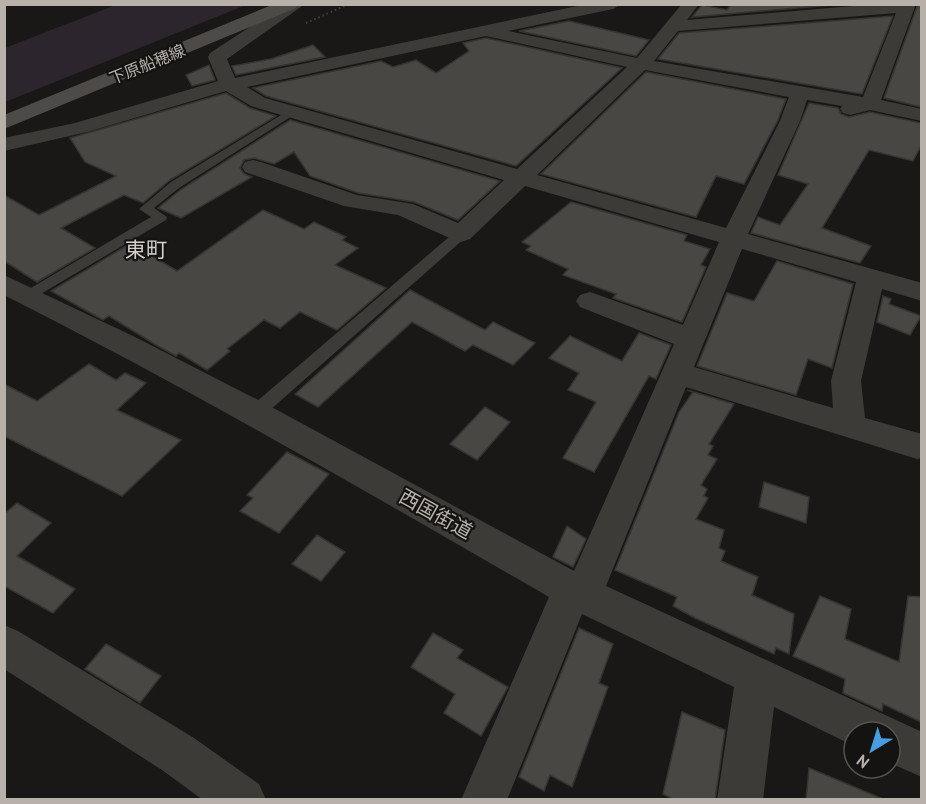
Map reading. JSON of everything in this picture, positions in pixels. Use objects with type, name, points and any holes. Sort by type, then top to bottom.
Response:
[{"type":"main road","name":"下原船穂線","points":[[4,123],[290,4]]},
{"type":"street","points":[[297,4],[217,57],[229,86],[258,102],[291,112],[921,292]]},
{"type":"street","points":[[4,145],[80,128],[200,91],[614,4]]},
{"type":"street","points":[[253,167],[352,201],[405,209],[460,234],[642,63],[691,4]]},
{"type":"street","points":[[674,26],[908,6],[870,104]]},
{"type":"street","points":[[487,30],[545,45],[921,115]]},
{"type":"street","points":[[484,800],[677,373],[734,237],[790,121],[800,93]]},
{"type":"street","points":[[790,121],[870,104]]},
{"type":"street","points":[[850,425],[846,381],[871,277]]},
{"type":"street","name":"西国街道","points":[[16,289],[255,413],[578,592],[848,720]]},
{"type":"street","points":[[590,301],[691,339]]},
{"type":"street","points":[[677,373],[917,446]]},
{"type":"street","points":[[4,645],[178,754],[243,800]]},
{"type":"street","points":[[740,800],[756,676]]},
{"type":"street","points":[[902,746],[921,755]]},
{"type":"lane","points":[[16,289],[161,217],[145,209],[175,185],[291,112]]},
{"type":"lane","points":[[255,413],[460,234]]},
{"type":"shaded area","points":[[118,4],[246,5],[5,102],[5,48]]},
{"type":"building","points":[[731,4],[844,4],[692,17],[702,5],[727,10]]},
{"type":"building","points":[[918,4],[921,4],[921,107],[884,98]]},
{"type":"building","points":[[893,16],[862,94],[658,59],[679,33]]},
{"type":"building","points":[[569,21],[649,40],[636,56],[519,31]]},
{"type":"building","points":[[486,38],[622,68],[516,166],[266,96],[253,88],[381,61],[393,67],[416,60],[436,73],[469,51],[463,43]]},
{"type":"building","points":[[313,45],[325,57],[236,75],[232,66],[271,59]]},
{"type":"building","points":[[209,65],[215,80],[192,86],[186,75]]},
{"type":"building","points":[[646,72],[786,99],[778,120],[744,184],[716,176],[696,217],[541,174]]},
{"type":"building","points":[[226,93],[250,108],[276,116],[170,180],[143,203],[124,195],[61,228],[95,248],[37,282],[4,261],[4,195],[39,215],[116,176],[85,162],[70,138]]},
{"type":"building","points":[[809,103],[838,108],[841,114],[849,117],[870,112],[921,123],[921,146],[913,161],[869,150],[822,228],[871,246],[860,263],[751,233],[758,217],[780,225],[808,184],[778,175]]},
{"type":"building","points":[[290,120],[500,181],[458,220],[414,202],[358,193],[310,176],[294,152],[274,164],[254,158],[244,160],[240,168],[244,174],[252,177],[181,218],[158,208],[180,190]]},
{"type":"building","points":[[571,202],[687,235],[684,241],[710,249],[701,265],[706,267],[682,322],[613,298],[616,294],[563,275],[568,269],[526,250],[531,246],[522,242]]},
{"type":"building","points":[[263,210],[304,229],[314,222],[346,237],[342,240],[358,248],[335,265],[386,288],[337,330],[300,312],[280,328],[264,320],[227,349],[230,351],[207,370],[179,353],[176,356],[156,345],[109,316],[103,320],[51,291],[131,243],[177,271]]},
{"type":"building","points":[[777,261],[853,284],[832,368],[808,359],[796,395],[697,366],[727,293],[754,301]]},
{"type":"building","points":[[410,290],[485,330],[493,322],[535,343],[513,365],[473,345],[465,351],[412,322],[318,407],[295,394]]},
{"type":"building","points":[[883,296],[891,299],[889,304],[921,316],[910,335],[877,322]]},
{"type":"building","points":[[639,333],[671,345],[656,379],[649,376],[594,472],[563,458],[596,402],[568,390],[579,373],[549,358],[570,336],[622,361]]},
{"type":"building","points":[[89,364],[116,380],[125,373],[146,383],[117,410],[181,440],[122,496],[4,436],[4,384],[37,401]]},
{"type":"building","points":[[687,390],[734,404],[709,444],[713,446],[708,455],[717,459],[701,485],[707,489],[704,496],[708,498],[696,519],[724,530],[719,548],[725,551],[721,561],[758,577],[752,595],[794,614],[789,654],[776,648],[774,654],[695,618],[673,606],[677,597],[615,570],[679,412],[693,392]]},
{"type":"building","points":[[485,407],[510,422],[477,460],[450,444]]},
{"type":"building","points":[[287,452],[329,474],[279,533],[240,511],[253,498],[247,495]]},
{"type":"building","points":[[764,482],[809,497],[806,523],[759,507]]},
{"type":"building","points":[[17,503],[51,523],[17,556],[75,589],[53,613],[4,586],[4,514]]},
{"type":"building","points":[[567,526],[586,539],[573,567],[553,557]]},
{"type":"building","points":[[317,535],[345,552],[321,581],[292,564]]},
{"type":"building","points":[[820,596],[851,609],[845,639],[899,662],[908,596],[921,597],[921,722],[883,704],[882,711],[843,693],[845,679],[793,656]]},
{"type":"building","points":[[579,628],[613,644],[599,683],[608,687],[572,787],[550,775],[544,791],[519,777]]},
{"type":"building","points":[[433,633],[463,650],[457,658],[508,687],[481,736],[444,713],[455,694],[411,667]]},
{"type":"building","points":[[106,644],[161,676],[140,703],[85,669]]},
{"type":"building","points":[[682,712],[725,730],[715,800],[675,800],[663,794]]},
{"type":"building","points":[[809,768],[883,799],[883,800],[806,800]]},
{"type":"district","name":"東町","points":[[146,250]]}]
